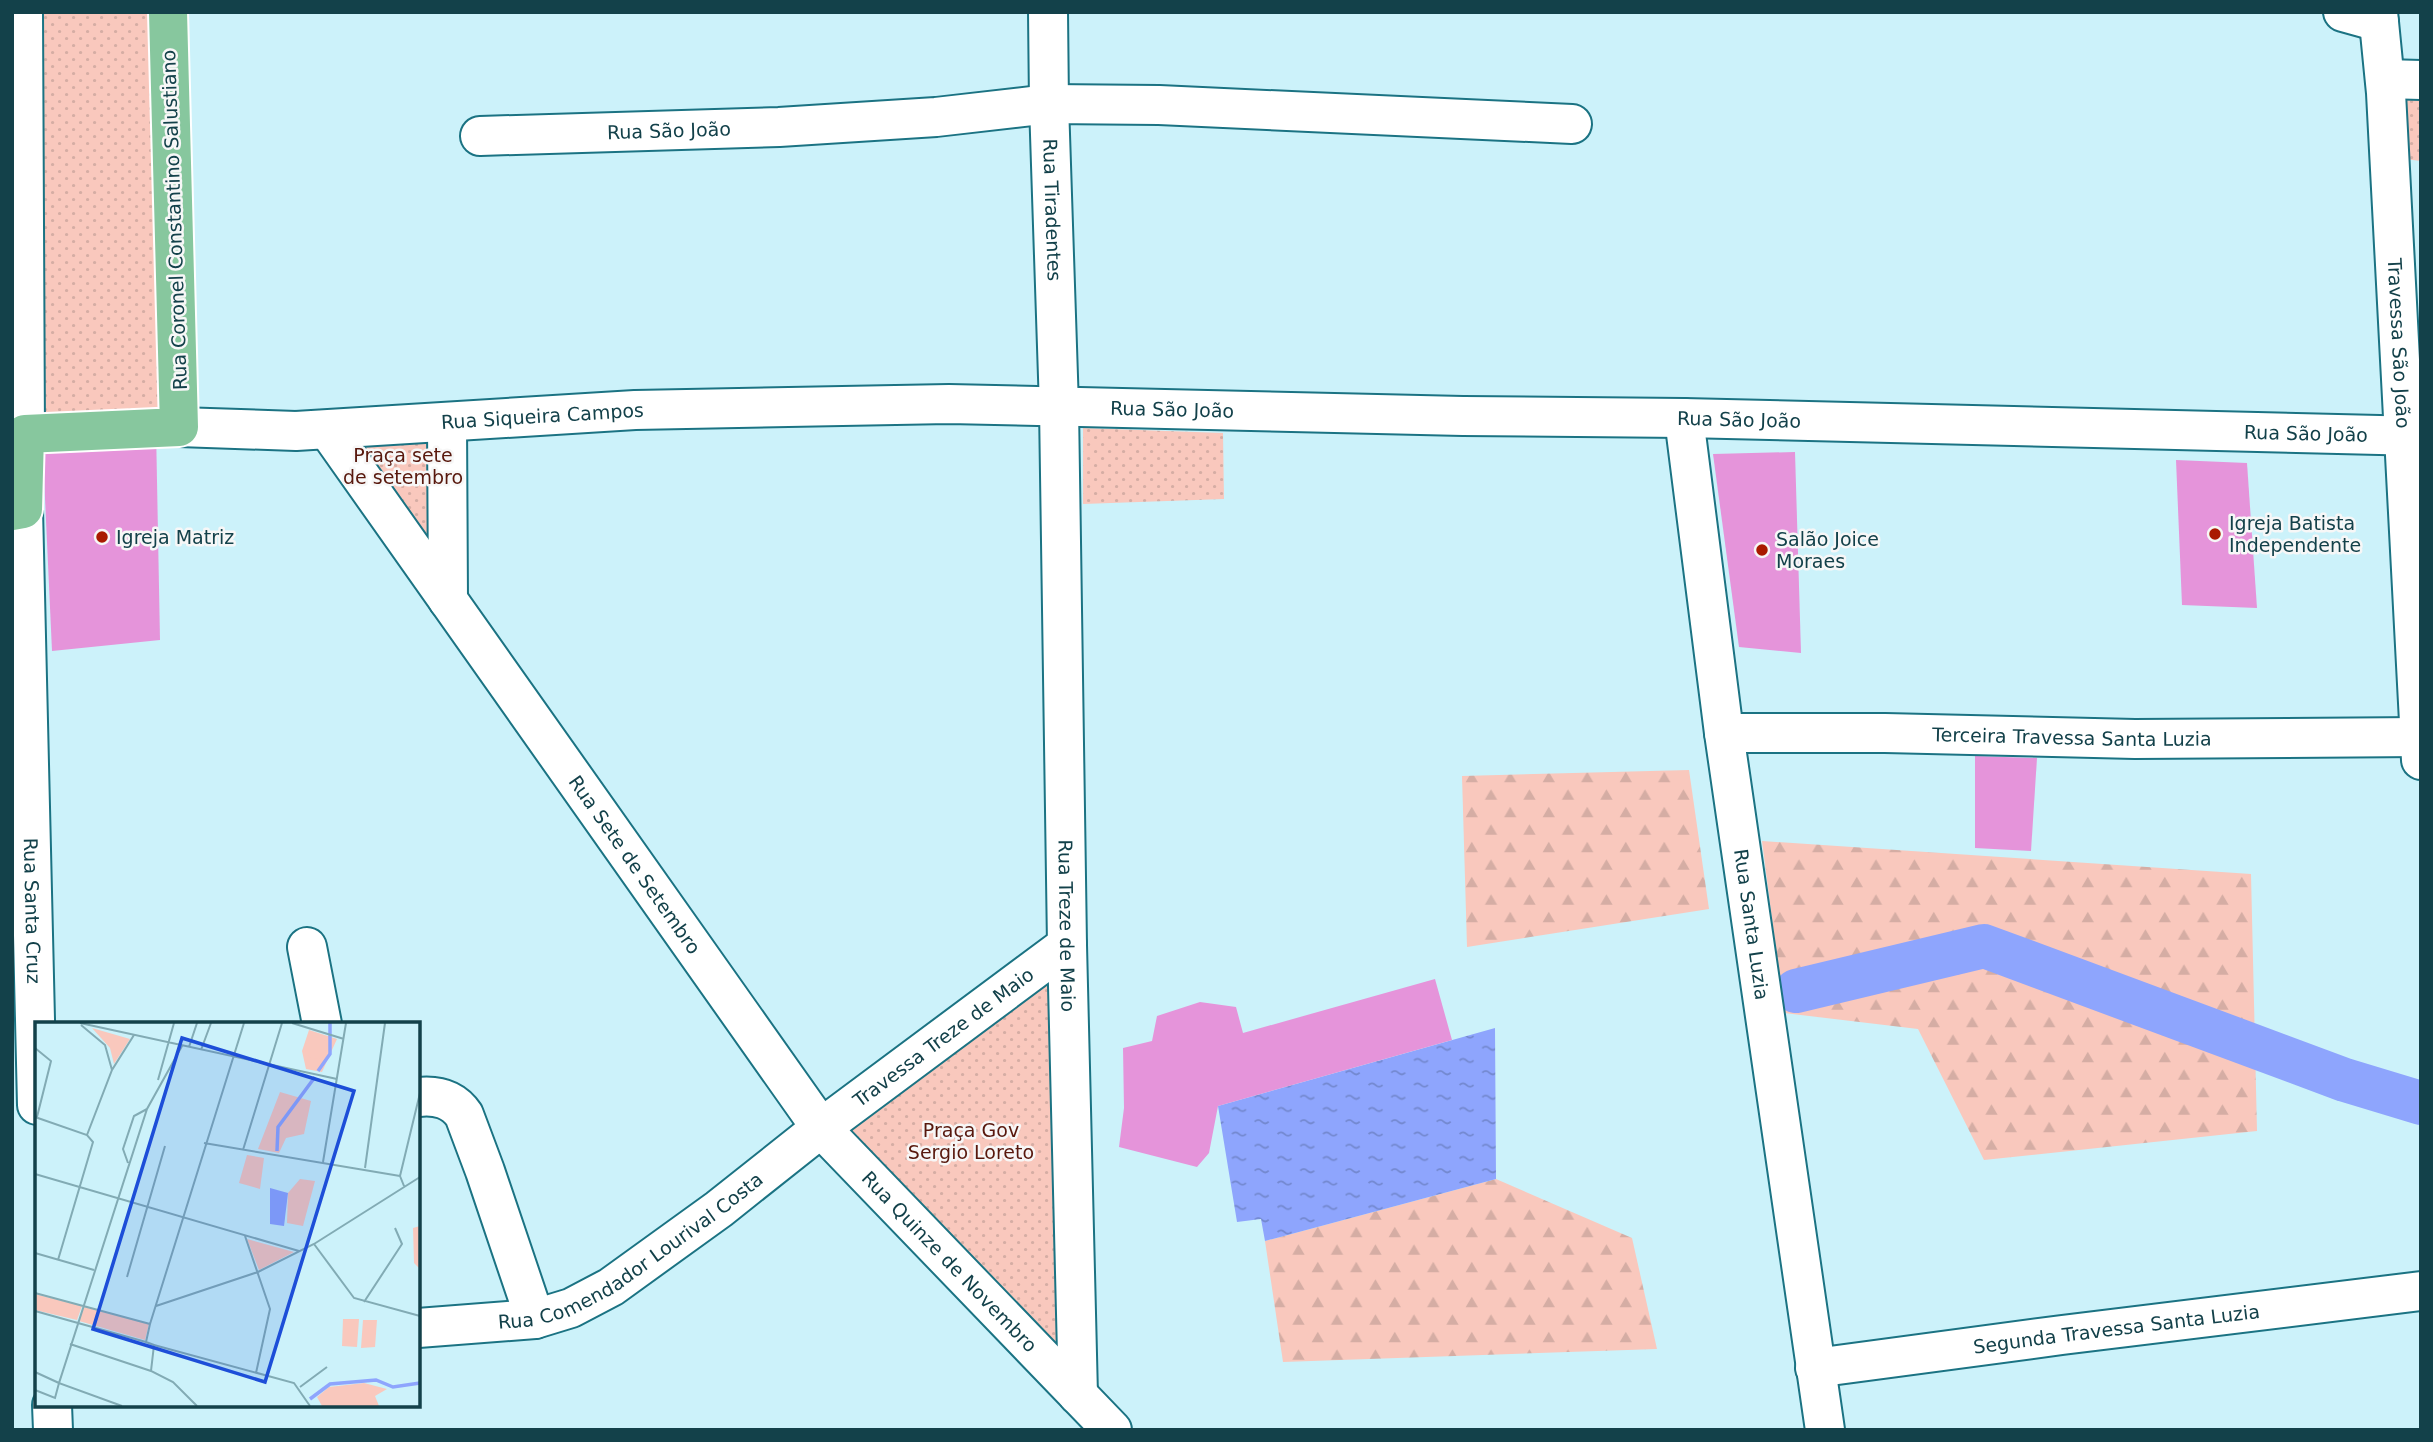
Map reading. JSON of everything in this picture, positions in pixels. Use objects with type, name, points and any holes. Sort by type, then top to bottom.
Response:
[{"type":"main road","name":"Rua Coronel Constantino Salustiano","points":[[168,12],[179,427]]},
{"type":"main road","name":"Rua Siqueira Campos","points":[[25,434],[179,427]]},
{"type":"main road","points":[[18,510],[25,434]]},
{"type":"street","points":[[23,12],[25,434]]},
{"type":"street","name":"Rua Tiradentes","points":[[1048,12],[1059,407]]},
{"type":"street","name":"Travessa São João","points":[[2367,15],[2403,79],[2420,745]]},
{"type":"street","name":"Rua São João","points":[[480,136],[804,125],[936,117],[1049,104],[1159,105],[1572,124]]},
{"type":"street","name":"Rua Siqueira Campos","points":[[179,427],[328,430],[635,410],[949,404],[1059,407]]},
{"type":"street","name":"Rua São João","points":[[1059,407],[1684,418],[2412,436]]},
{"type":"street","name":"Rua Treze de Maio","points":[[1059,407],[1067,945],[1078,1395]]},
{"type":"street","name":"Rua Santa Luzia","points":[[1684,418],[1724,733],[1825,1430]]},
{"type":"street","points":[[447,422],[448,600]]},
{"type":"street","name":"Rua Sete de Setembro","points":[[328,430],[821,1128]]},
{"type":"street","name":"Rua Santa Cruz","points":[[18,510],[35,1042]]},
{"type":"street","name":"Terceira Travessa Santa Luzia","points":[[1724,733],[1885,733],[2420,745]]},
{"type":"street","name":"Travessa Treze de Maio","points":[[821,1128],[1067,945]]},
{"type":"street","points":[[307,947],[322,1022]]},
{"type":"street","points":[[420,1097],[437,1097],[451,1101],[464,1115],[535,1319]]},
{"type":"street","name":"Rua Comendador Lourival Costa","points":[[420,1328],[535,1319],[571,1308],[611,1287],[719,1209],[821,1128]]},
{"type":"street","name":"Rua Quinze de Novembro","points":[[821,1128],[1078,1395]]},
{"type":"street","name":"Segunda Travessa Santa Luzia","points":[[1815,1368],[2421,1291]]},
{"type":"street","points":[[1078,1395],[1112,1430]]},
{"type":"street","points":[[52,1407],[53,1430]]},
{"type":"green space","points":[[35,12],[155,12],[169,417],[37,425]]},
{"type":"green space","points":[[2398,90],[2421,91],[2421,161],[2404,159]]},
{"type":"green space","points":[[1083,428],[1223,433],[1224,499],[1083,504]]},
{"type":"green space","name":"Praça sete de setembro","points":[[434,434],[437,566],[345,438]]},
{"type":"green space","points":[[1689,770],[1709,909],[1467,947],[1462,776]]},
{"type":"green space","points":[[1762,841],[2251,874],[2257,1131],[1984,1160],[1918,1029],[1784,1013]]},
{"type":"green space","name":"Praça Gov Sergio Loreto","points":[[1054,968],[1064,1359],[838,1132]]},
{"type":"green space","points":[[1496,1179],[1632,1238],[1657,1349],[1283,1362],[1265,1241]]},
{"type":"water","points":[[1495,1028],[1496,1179],[1265,1241],[1261,1219],[1237,1222],[1218,1106]]},
{"type":"building","name":"Igreja Matriz","points":[[156,428],[160,640],[52,651],[42,433]]},
{"type":"building","name":"Salão Joice Moraes","points":[[1795,452],[1801,653],[1739,647],[1713,454]]},
{"type":"building","name":"Igreja Batista Independente","points":[[2176,460],[2247,463],[2257,608],[2182,605]]},
{"type":"building","points":[[1975,756],[2037,758],[2031,851],[1975,848]]},
{"type":"building","points":[[1435,979],[1452,1040],[1218,1106],[1209,1153],[1197,1167],[1119,1147],[1124,1108],[1123,1048],[1152,1041],[1157,1016],[1200,1002],[1236,1007],[1243,1033]]},
{"type":"waterway","points":[[1796,991],[1984,946],[2345,1080],[2421,1103]]},
{"type":"place","name":"Igreja Batista Independente","points":[[2215,534]]},
{"type":"place","name":"Igreja Matriz","points":[[102,537]]},
{"type":"place","name":"Salão Joice Moraes","points":[[1762,550]]}]
